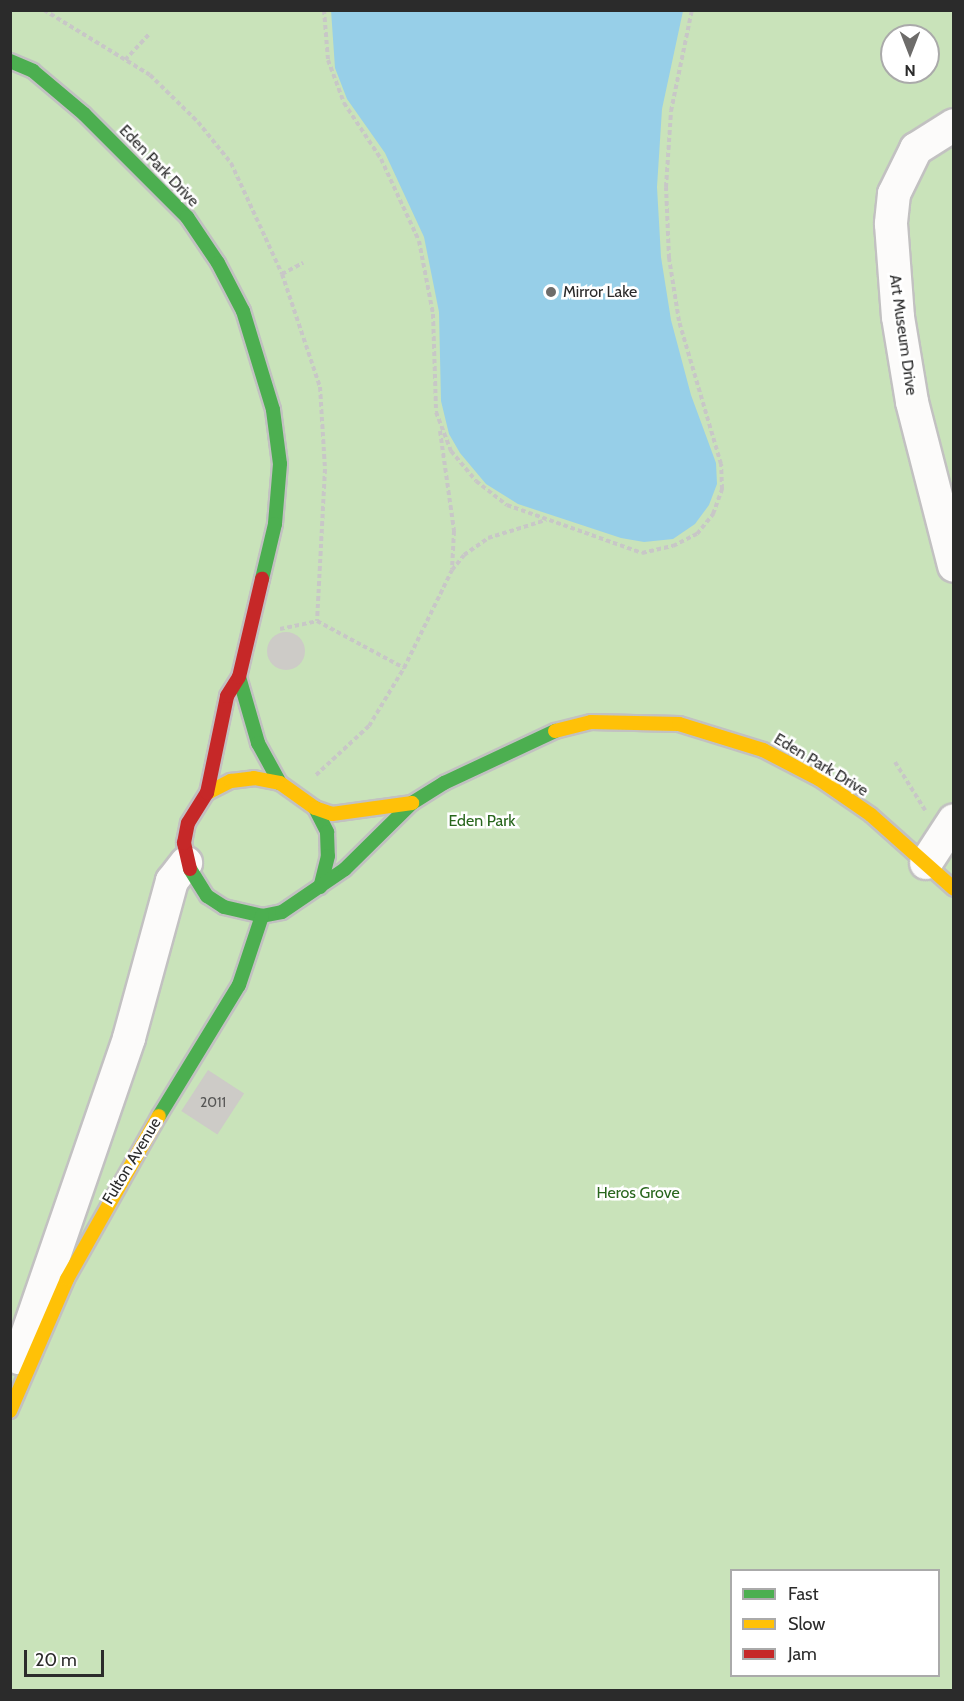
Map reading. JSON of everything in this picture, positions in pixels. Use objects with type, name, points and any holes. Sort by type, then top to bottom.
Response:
[{"type":"street","name":"Eden Park Drive","points":[[10,61],[33,71],[84,114],[167,194],[218,262],[243,311],[271,400],[280,464],[275,524],[239,677],[226,696],[207,793],[188,823],[186,863]]},
{"type":"street","name":"Art Museum Drive","points":[[954,125],[916,149],[894,194],[891,224],[898,317],[912,402],[954,566]]},
{"type":"street","name":"Eden Park Drive","points":[[239,677],[258,743],[280,783]]},
{"type":"street","name":"Eden Park Drive","points":[[262,916],[282,912],[320,887],[375,842],[412,803],[543,734],[591,722],[679,724],[763,750],[819,779],[871,815],[954,889]]},
{"type":"street","name":"Eden Park Drive","points":[[207,793],[231,781],[254,778],[280,783],[315,808],[332,814],[412,803]]},
{"type":"street","points":[[315,808],[327,832],[328,856],[320,887]]},
{"type":"street","points":[[926,863],[939,815]]},
{"type":"street","points":[[186,863],[207,896],[224,907],[262,916]]},
{"type":"street","name":"Fulton Avenue","points":[[10,1382],[129,1038],[172,881],[186,863]]},
{"type":"street","name":"Fulton Avenue","points":[[10,1411],[67,1279],[109,1199],[239,985],[262,916]]},
{"type":"path","points":[[314,778],[375,717],[452,570],[455,547],[435,400],[433,314],[419,241],[381,159],[344,104],[328,60],[324,10]]},
{"type":"path","points":[[440,428],[465,471],[489,493],[507,505],[642,553],[674,546],[697,534],[720,502],[721,464],[679,321],[669,258],[666,187],[671,111],[692,10]]},
{"type":"path","points":[[125,60],[149,33]]},
{"type":"path","points":[[282,274],[303,263]]},
{"type":"path","points":[[452,570],[488,538],[546,519]]},
{"type":"path","points":[[277,629],[308,626],[317,621]]},
{"type":"path","points":[[895,762],[939,815]]},
{"type":"green space","name":"Eden Park","points":[[11,11],[953,11],[953,1690],[11,1690]]},
{"type":"water","name":"Mirror Lake","points":[[331,10],[683,11],[662,109],[657,187],[661,257],[671,320],[691,395],[716,463],[717,484],[709,505],[695,524],[673,539],[644,542],[621,538],[518,504],[486,484],[460,453],[449,434],[441,401],[439,312],[424,237],[385,153],[347,99],[335,68]]},
{"type":"building","points":[[286,632],[299,638],[305,651],[299,664],[286,670],[273,664],[267,651],[273,638]]},
{"type":"building","points":[[208,1070],[244,1093],[217,1135],[181,1111]]},
{"type":"traffic: fast","points":[[10,61],[33,71],[84,114],[187,217],[218,263],[243,311],[273,410],[280,464],[275,524],[262,579]]},
{"type":"traffic: fast","points":[[239,677],[258,743],[280,783]]},
{"type":"traffic: fast","points":[[190,869],[207,896],[224,907],[262,916],[282,912],[345,869],[412,803],[444,783],[555,731]]},
{"type":"traffic: fast","points":[[315,808],[327,832],[328,856],[320,887]]},
{"type":"traffic: fast","points":[[159,1116],[239,985],[262,916]]},
{"type":"traffic: slow","points":[[555,731],[591,722],[679,724],[763,750],[819,779],[871,815],[954,889]]},
{"type":"traffic: slow","points":[[207,793],[231,781],[254,778],[280,783],[315,808],[332,814],[412,803]]},
{"type":"traffic: slow","points":[[10,1411],[67,1279],[159,1116]]},
{"type":"traffic: jam","points":[[190,869],[184,843],[188,823],[207,793],[227,696],[239,677],[262,579]]},
{"type":"place","name":"Mirror Lake","points":[[551,292]]},
{"type":"park label","name":"Heros Grove","points":[[638,1193]]}]
